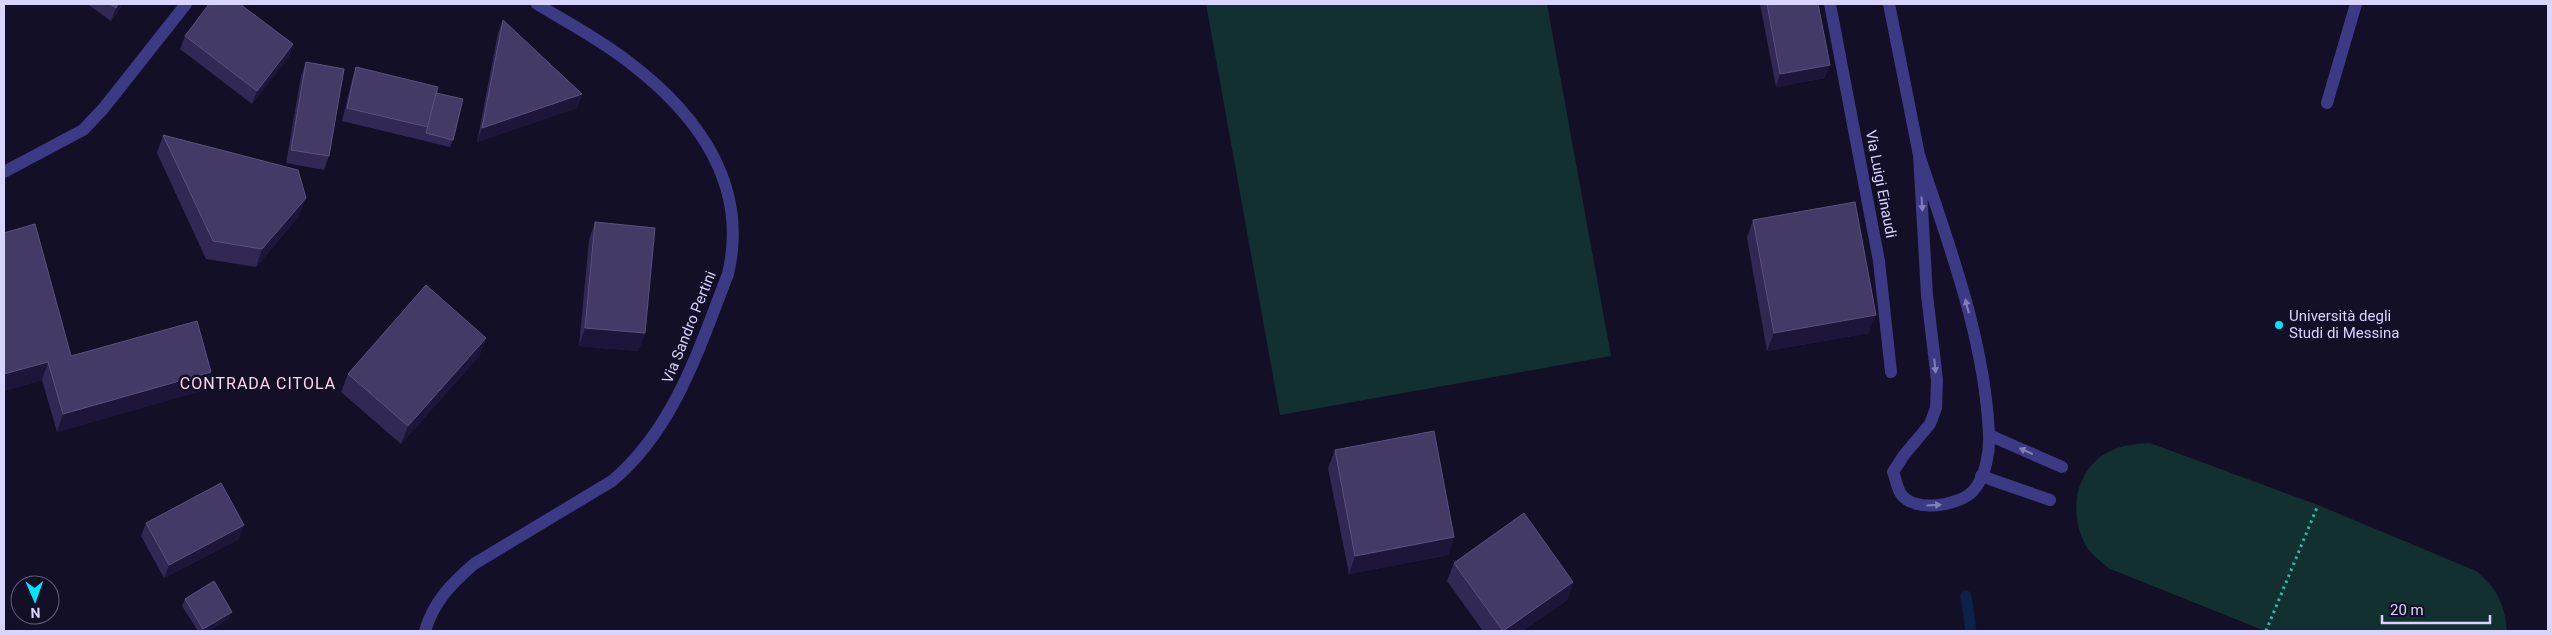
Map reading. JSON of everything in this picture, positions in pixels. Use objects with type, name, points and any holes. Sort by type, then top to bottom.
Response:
[{"type":"street","points":[[4,172],[83,130],[104,109],[186,4]]},
{"type":"street","name":"Via Sandro Pertini","points":[[425,631],[437,602],[458,578],[474,564],[612,481],[629,467],[649,443],[672,409],[692,365],[728,274],[732,259],[734,224],[727,184],[720,168],[696,129],[678,107],[630,63],[537,4]]},
{"type":"street","name":"Via Luigi Einaudi","points":[[1830,4],[1879,261],[1891,372]]},
{"type":"street","points":[[1889,4],[1919,155],[1956,264],[1967,305],[1983,377],[1989,435],[1987,458],[1981,476],[1973,491],[1953,502],[1932,506],[1914,504],[1901,494],[1893,472],[1904,455],[1930,424],[1936,408],[1937,380],[1927,295],[1919,155]]},
{"type":"street","points":[[2327,103],[2356,4]]},
{"type":"street","points":[[1989,435],[2062,467]]},
{"type":"street","points":[[1981,476],[2050,500]]},
{"type":"path","points":[[2266,631],[2318,505]]},
{"type":"green space","points":[[1206,4],[1547,4],[1611,356],[1280,415]]},
{"type":"green space","points":[[2150,443],[2318,505],[2476,571],[2499,598],[2507,631],[2265,631],[2108,568],[2090,552],[2082,536],[2076,509],[2081,483],[2087,471],[2096,460],[2108,452],[2123,446]]},
{"type":"building","points":[[110,4],[118,4],[116,8]]},
{"type":"building","points":[[209,4],[240,4],[293,44],[257,91],[185,36]]},
{"type":"building","points":[[1767,4],[1818,4],[1830,65],[1780,74]]},
{"type":"building","points":[[503,20],[582,94],[482,128]]},
{"type":"building","points":[[306,62],[344,69],[329,156],[291,150]]},
{"type":"building","points":[[356,67],[438,87],[428,127],[347,108]]},
{"type":"building","points":[[436,93],[463,99],[453,140],[426,133]]},
{"type":"building","points":[[163,135],[298,170],[306,198],[262,249],[213,241]]},
{"type":"building","points":[[1855,202],[1876,315],[1774,333],[1753,220]]},
{"type":"building","points":[[595,222],[655,228],[645,333],[585,328]]},
{"type":"building","points":[[35,224],[71,356],[197,321],[211,372],[63,414],[48,362],[4,374],[4,233]]},
{"type":"building","points":[[426,285],[486,338],[408,426],[348,374]]},
{"type":"building","points":[[1434,431],[1454,537],[1355,556],[1335,450]]},
{"type":"building","points":[[221,483],[244,525],[169,565],[146,523]]},
{"type":"building","points":[[1524,513],[1573,582],[1503,631],[1454,563]]},
{"type":"building","points":[[214,581],[232,612],[203,629],[185,599]]},
{"type":"waterway","points":[[1966,596],[1971,631]]},
{"type":"place","name":"Università degli Studi di Messina","points":[[2279,325]]},
{"type":"district","name":"CONTRADA CITOLA","points":[[258,383]]}]
